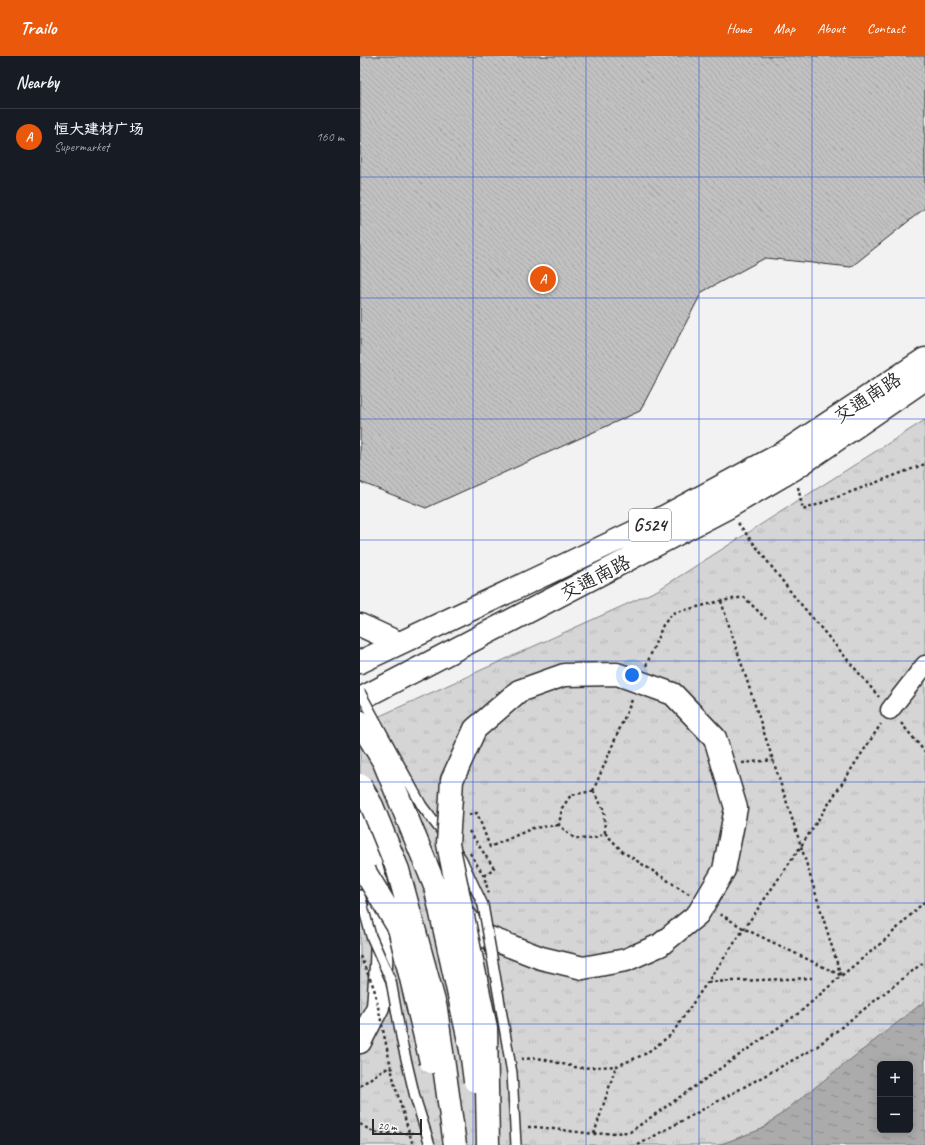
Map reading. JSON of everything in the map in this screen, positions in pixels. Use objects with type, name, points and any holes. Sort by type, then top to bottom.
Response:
[{"type":"main road","name":"交通南路","points":[[360,662],[647,526],[783,453],[925,360]]},
{"type":"main road","name":"交通南路","points":[[360,701],[727,508],[794,470],[925,378]]},
{"type":"main road","points":[[360,625],[399,644]]},
{"type":"main road","points":[[360,701],[448,888],[458,906],[471,924],[487,937],[541,958],[583,968],[626,960],[660,946],[698,914],[724,870],[736,808],[716,738],[673,694],[617,674],[564,675],[518,691],[475,729],[452,780],[448,844],[486,1028],[487,1145]]},
{"type":"main road","points":[[360,722],[384,762],[435,886],[471,1050],[487,1145]]},
{"type":"main road","points":[[360,785],[372,806],[398,870],[436,1009],[455,1145]]},
{"type":"main road","points":[[360,821],[380,900],[382,934],[382,966],[378,1007],[360,1042]]},
{"type":"main road","points":[[360,868],[365,872],[399,928],[451,1145]]},
{"type":"street","points":[[890,710],[925,665]]},
{"type":"lane","points":[[360,692],[422,806],[461,858],[483,905],[512,1073],[516,1145]]},
{"type":"lane","points":[[360,895],[371,936],[391,981],[413,1091],[430,1145]]},
{"type":"path","points":[[794,470],[803,510],[925,464]]},
{"type":"path","points":[[727,508],[794,596],[925,752]]},
{"type":"path","points":[[646,667],[663,625],[673,613],[744,597],[766,619]]},
{"type":"path","points":[[721,601],[841,976]]},
{"type":"path","points":[[593,791],[634,695]]},
{"type":"path","points":[[737,763],[773,760]]},
{"type":"path","points":[[558,825],[562,808],[571,795],[593,791]]},
{"type":"path","points":[[593,791],[604,810],[605,833],[623,852],[690,894]]},
{"type":"path","points":[[466,816],[477,813],[490,847],[533,828],[558,825],[574,838],[592,838],[605,833]]},
{"type":"path","points":[[468,830],[494,868],[484,876]]},
{"type":"path","points":[[522,1128],[537,1127],[594,1134],[630,1132],[799,1012],[885,940],[925,901]]},
{"type":"path","points":[[716,911],[743,928],[841,976]]},
{"type":"path","points":[[360,956],[374,988],[395,1086],[413,1145]]},
{"type":"path","points":[[638,1145],[815,1048],[925,961]]},
{"type":"path","points":[[707,982],[812,978]]},
{"type":"path","points":[[594,1134],[616,1066]]},
{"type":"path","points":[[360,1124],[375,1133],[420,1132]]},
{"type":"green space","points":[[925,420],[925,1001],[762,1129],[719,1145],[360,1145],[360,725],[658,590]]},
{"type":"water","points":[[925,1001],[925,1145],[719,1145],[762,1129]]},
{"type":"building","points":[[360,56],[925,56],[925,208],[851,267],[765,258],[702,292],[640,411],[426,508],[360,482]]},
{"type":"place","name":"恒大建材广场","points":[[543,279]]}]
